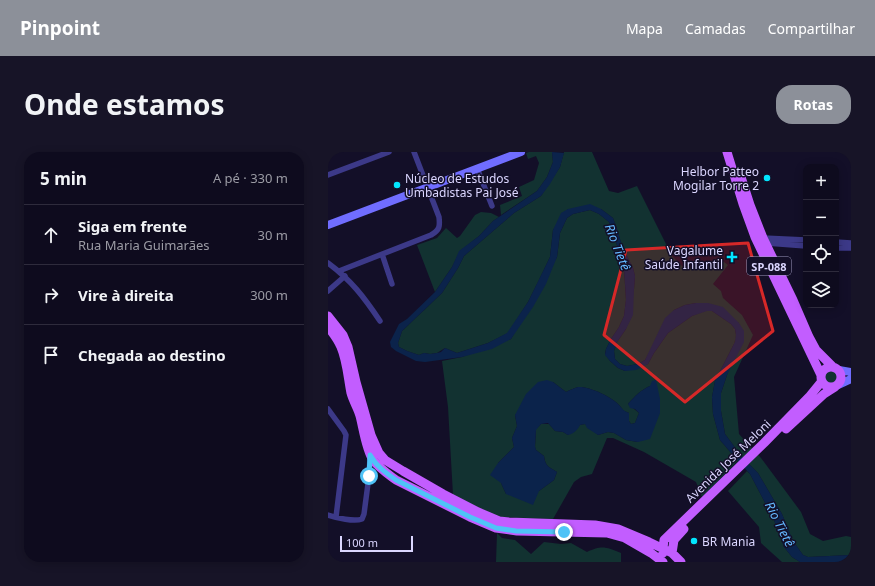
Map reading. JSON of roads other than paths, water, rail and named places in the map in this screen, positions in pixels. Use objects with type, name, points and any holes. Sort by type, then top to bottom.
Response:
[{"type":"main road","points":[[328,225],[521,152]]},
{"type":"main road","name":"SP-088","points":[[727,152],[755,237],[821,378]]},
{"type":"main road","name":"SP-088","points":[[733,152],[764,241],[816,350],[835,368]]},
{"type":"main road","points":[[328,316],[343,335],[348,347],[371,435],[379,453],[385,460],[478,512],[499,521],[595,525],[607,527],[627,532],[663,548],[672,553],[681,562]]},
{"type":"main road","points":[[328,327],[336,336],[342,348],[352,395],[360,416],[370,455],[385,473],[470,517],[496,528],[516,531],[607,533],[625,538],[664,562]]},
{"type":"main road","points":[[835,368],[842,376],[842,379],[836,386],[826,386],[821,378],[822,372],[826,368],[835,368],[851,372]]},
{"type":"main road","name":"Avenida José Meloni","points":[[766,446],[809,397],[821,378]]},
{"type":"main road","name":"Avenida José Meloni","points":[[663,548],[664,540],[807,409],[824,394],[851,379]]},
{"type":"main road","name":"Avenida José Meloni","points":[[672,553],[674,540],[735,475]]},
{"type":"main road","points":[[663,548],[664,562]]},
{"type":"street","points":[[328,175],[389,152]]},
{"type":"street","points":[[339,271],[431,235],[439,228],[439,216],[414,152]]},
{"type":"street","points":[[477,168],[492,206]]},
{"type":"street","points":[[764,241],[803,240]]},
{"type":"street","points":[[764,241],[803,246]]},
{"type":"street","points":[[839,242],[851,243]]},
{"type":"street","points":[[839,248],[851,248]]},
{"type":"street","points":[[382,254],[392,284]]},
{"type":"street","points":[[328,263],[355,286],[366,299],[380,321]]},
{"type":"street","points":[[328,291],[345,276]]},
{"type":"street","points":[[328,409],[346,435],[336,518]]},
{"type":"street","points":[[328,515],[336,518],[362,519],[369,476],[370,455]]},
{"type":"water","name":"Rio Tietê","points":[[552,152],[564,153],[560,167],[541,196],[514,213],[464,256],[442,293],[402,331],[398,343],[399,347],[419,355],[424,353],[430,354],[441,352],[445,348],[457,353],[488,343],[507,333],[528,302],[550,257],[553,230],[561,213],[568,209],[590,204],[601,209],[613,218],[622,246],[633,268],[635,276],[633,315],[617,342],[614,351],[615,359],[620,364],[627,366],[638,364],[645,360],[665,318],[674,310],[685,305],[696,303],[708,303],[723,307],[739,323],[744,331],[744,342],[727,375],[721,393],[721,411],[725,434],[742,457],[758,473],[782,514],[793,541],[803,555],[808,557],[851,555],[851,562],[800,562],[792,557],[784,547],[774,520],[750,474],[720,440],[713,414],[712,397],[715,381],[735,342],[735,329],[731,324],[712,311],[707,311],[692,316],[668,333],[648,364],[636,370],[625,371],[618,368],[605,355],[606,349],[624,316],[626,299],[624,269],[613,232],[609,222],[599,214],[590,210],[573,214],[567,218],[560,233],[557,257],[546,284],[533,307],[511,339],[492,349],[462,357],[425,362],[416,361],[391,347],[390,342],[399,324],[407,319],[435,292],[452,267],[459,251],[479,236],[493,221],[537,191],[547,177],[553,162]]},
{"type":"water","points":[[547,380],[553,382],[566,392],[576,387],[583,387],[594,390],[606,396],[629,413],[629,421],[631,424],[635,423],[639,413],[635,409],[630,408],[628,404],[644,389],[650,386],[652,381],[656,380],[660,399],[660,413],[650,439],[638,442],[626,440],[614,433],[608,432],[598,435],[587,428],[585,424],[580,425],[575,432],[568,435],[563,432],[555,431],[548,423],[541,424],[536,430],[536,450],[544,456],[545,462],[548,466],[557,472],[554,480],[539,491],[533,505],[506,494],[501,483],[490,475],[498,463],[514,447],[512,438],[517,426],[515,415],[526,394],[538,382]]},
{"type":"place","name":"Helbor Patteo Mogilar Torre 2","points":[[767,178]]},
{"type":"place","name":"Núcleo de Estudos Umbadistas Pai José","points":[[397,185]]},
{"type":"place","name":"Vagalume Saúde Infantil","points":[[732,257]]},
{"type":"place","name":"BR Mania","points":[[694,541]]}]
